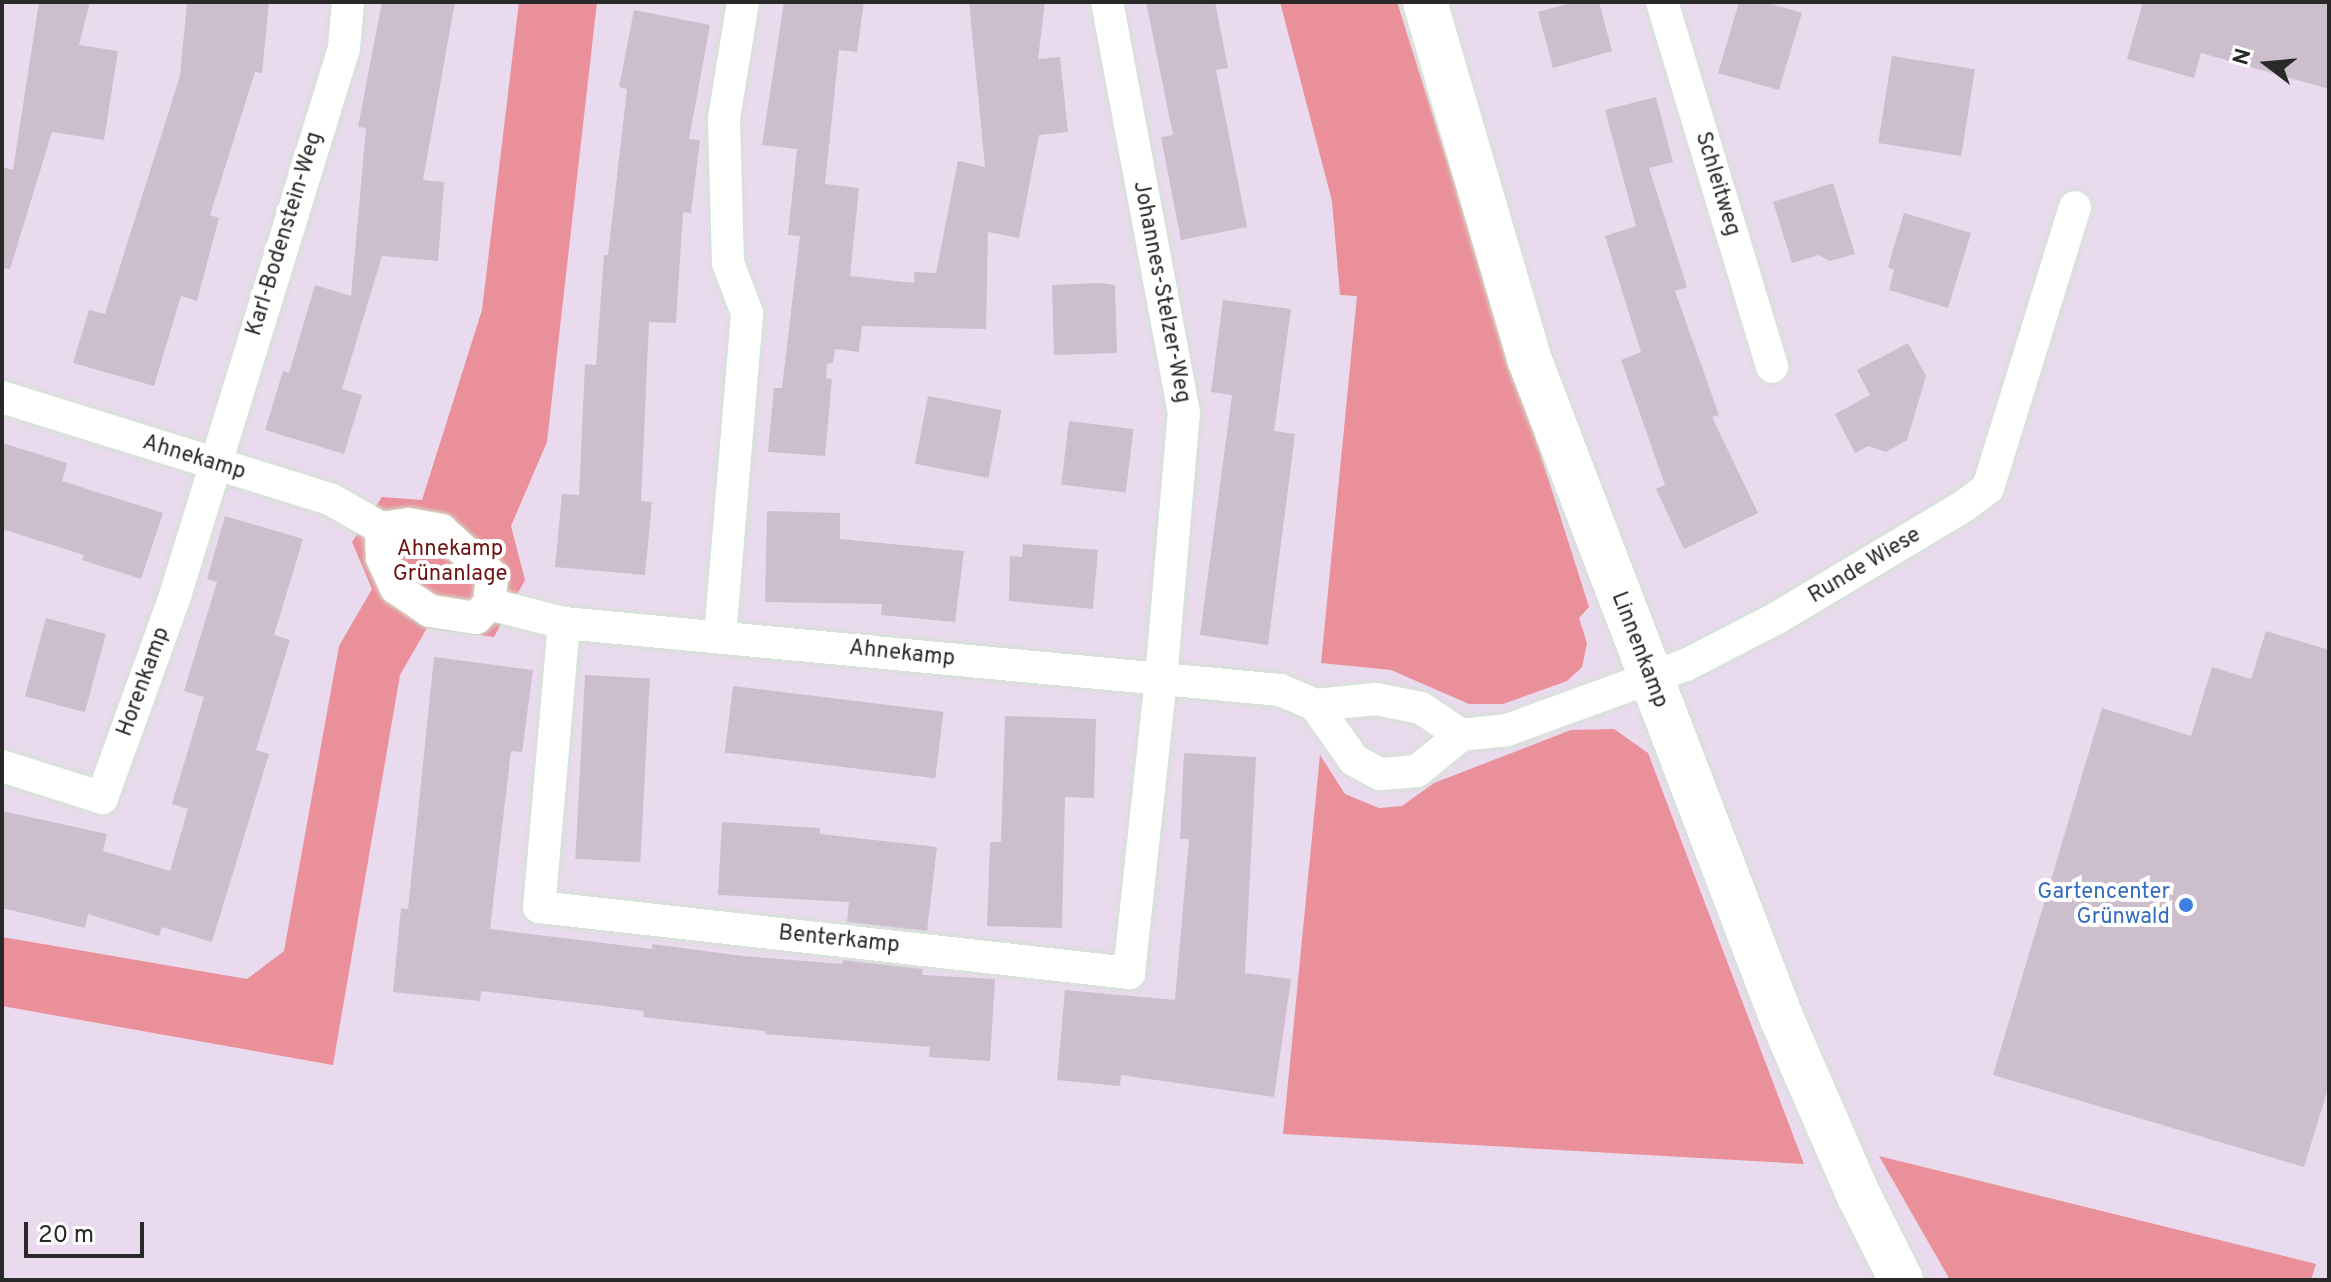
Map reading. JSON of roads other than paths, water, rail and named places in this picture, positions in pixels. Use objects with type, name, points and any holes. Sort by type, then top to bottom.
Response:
[{"type":"main road","name":"Linnenkamp","points":[[1425,2],[1529,358],[1781,1017],[1859,1196],[1901,1280]]},
{"type":"street","name":"Karl-Bodenstein-Weg","points":[[213,464],[344,48],[348,2]]},
{"type":"street","points":[[720,636],[747,313],[728,263],[724,118],[743,2]]},
{"type":"street","name":"Johannes-Stelzer-Weg","points":[[1107,2],[1184,413],[1161,679]]},
{"type":"street","name":"Schleitweg","points":[[1662,2],[1772,367]]},
{"type":"street","name":"Runde Wiese","points":[[1461,735],[1507,730],[1650,679],[1777,618],[1964,506],[1988,488],[2075,207]]},
{"type":"street","name":"Ahnekamp","points":[[2,397],[330,499],[381,528]]},
{"type":"street","name":"Horenkamp","points":[[2,766],[102,798],[175,596],[213,464]]},
{"type":"street","points":[[408,524],[441,530],[492,576],[489,604],[476,618],[430,611],[396,588],[382,558],[381,528],[408,524]]},
{"type":"street","name":"Ahnekamp","points":[[489,604],[564,623],[1280,690],[1315,705],[1376,699],[1421,708],[1461,735]]},
{"type":"street","name":"Benterkamp","points":[[564,623],[539,907],[1129,973],[1161,679]]},
{"type":"street","points":[[1315,705],[1354,760],[1380,774],[1417,771],[1461,735]]},
{"type":"place","name":"Gartencenter Grünwald","points":[[2186,905]]},
{"type":"park label","name":"Ahnekamp Grünanlage","points":[[450,562]]}]
